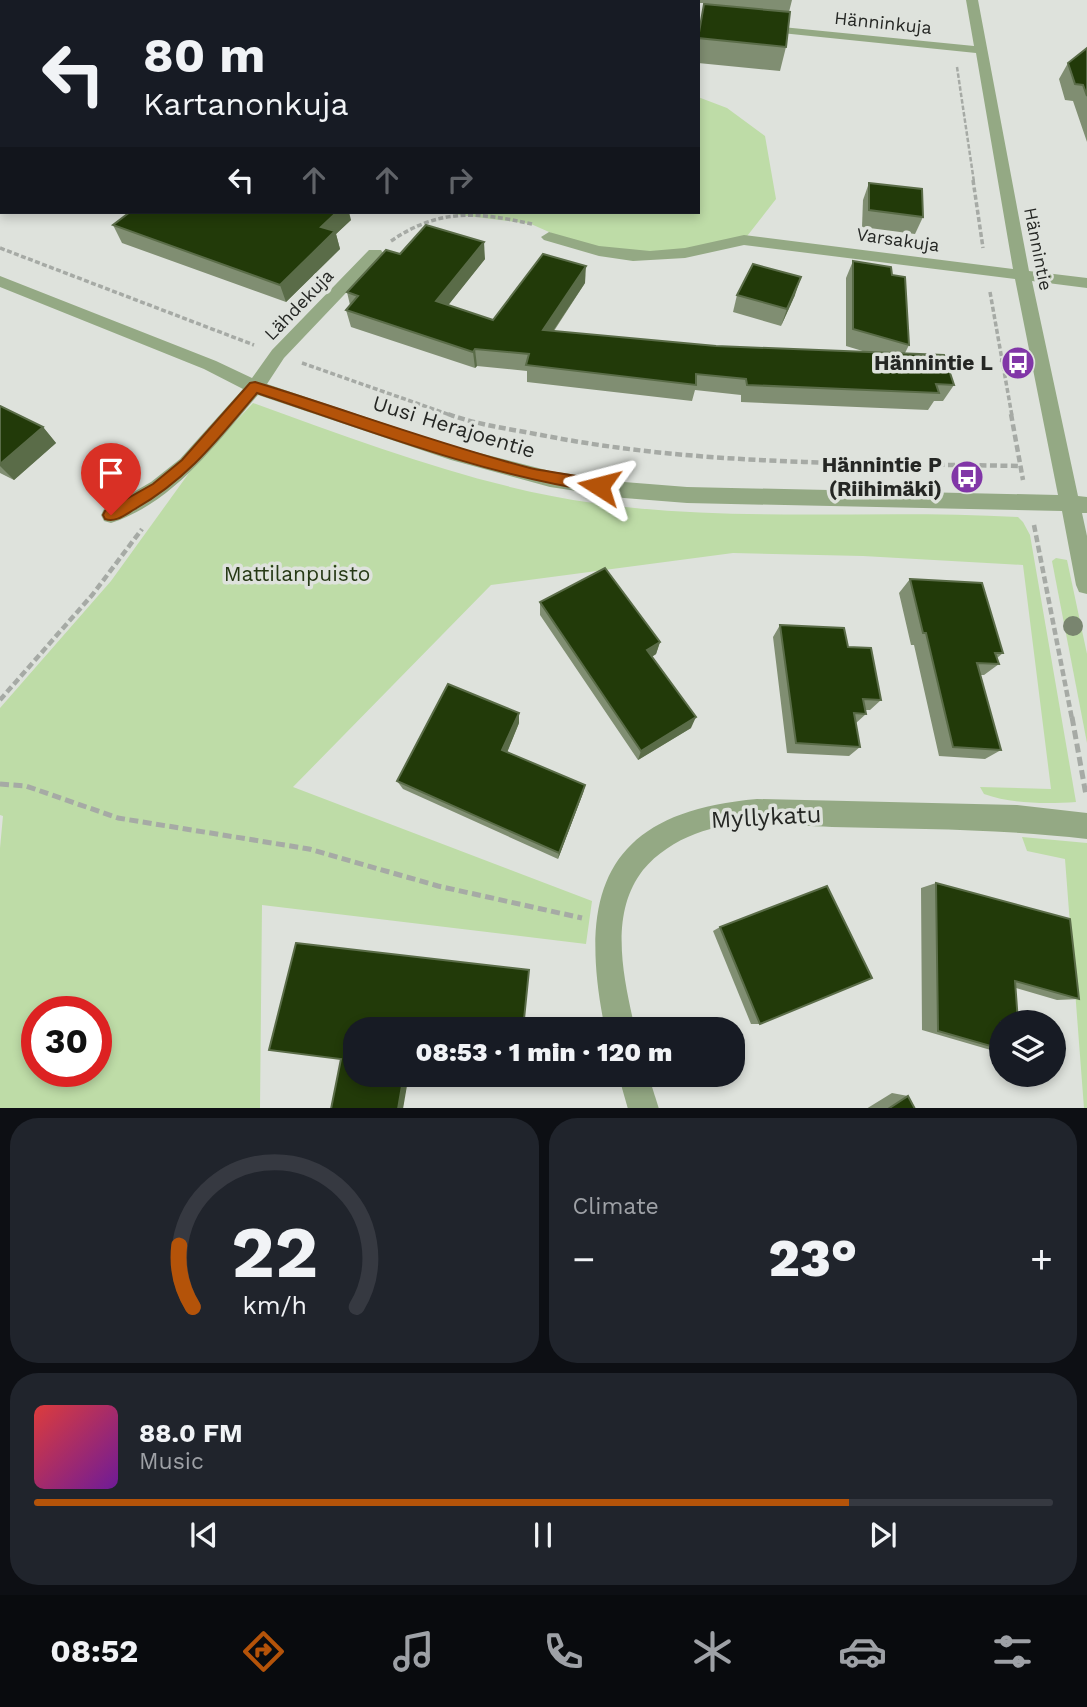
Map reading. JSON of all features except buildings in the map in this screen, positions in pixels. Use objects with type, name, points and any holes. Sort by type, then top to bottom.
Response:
[{"type":"street","name":"Hännintie","points":[[972,0],[1022,274],[1078,504]]},
{"type":"street","name":"Hänninkuja","points":[[753,27],[981,50]]},
{"type":"street","name":"Varsakuja","points":[[550,237],[592,251],[632,258],[688,253],[744,240],[1087,283]]},
{"type":"street","name":"Lähdekuja","points":[[111,515],[158,488],[187,464],[255,387],[278,354],[375,253]]},
{"type":"street","name":"Uusi Herajoentie","points":[[0,281],[210,365],[255,387],[451,453],[550,479],[611,488],[758,498],[1078,504]]},
{"type":"street","points":[[1078,504],[1087,585]]},
{"type":"street","name":"Myllykatu","points":[[617,1017],[610,986],[606,947],[607,923],[615,894],[628,869],[643,850],[689,822],[715,816],[757,812],[1017,818],[1087,826]]},
{"type":"street","points":[[638,1087],[644,1108]]},
{"type":"path","points":[[954,47],[1000,360],[1027,501],[1041,550],[1087,803]]},
{"type":"path","points":[[375,253],[420,222],[449,215],[492,217],[531,224],[550,237]]},
{"type":"path","points":[[0,248],[278,354],[467,421],[586,444],[653,452],[832,463],[1020,466]]},
{"type":"path","points":[[1000,360],[1018,363]]},
{"type":"path","points":[[962,465],[967,477]]},
{"type":"path","points":[[0,700],[93,594],[147,523]]},
{"type":"path","points":[[0,784],[26,786],[118,818],[309,849],[438,886],[607,923]]},
{"type":"green space","points":[[700,98],[727,108],[765,136],[776,199],[744,240],[688,253],[592,251],[531,224],[452,214],[700,214]]},
{"type":"green space","name":"Mattilanpuisto","points":[[253,403],[420,462],[506,486],[593,503],[646,509],[752,514],[1018,517],[1030,535],[1076,802],[1006,800],[984,794],[980,787],[1051,789],[1023,565],[863,556],[733,553],[491,585],[293,787],[592,901],[586,944],[262,905],[260,1108],[0,1108],[0,848],[3,816],[0,815],[0,708],[111,581],[194,466]]},
{"type":"green space","points":[[1056,558],[1067,560],[1087,654],[1087,743],[1052,561]]},
{"type":"green space","points":[[1022,837],[1087,843],[1087,1108],[1084,1108],[1065,859],[1027,851]]},
{"type":"place","name":"Hännintie L","points":[[1018,363]]},
{"type":"place","name":"Hännintie P (Riihimäki)","points":[[967,477]]},
{"type":"route","points":[[111,515],[158,488],[187,464],[255,387],[451,453],[550,479],[599,486]]}]
